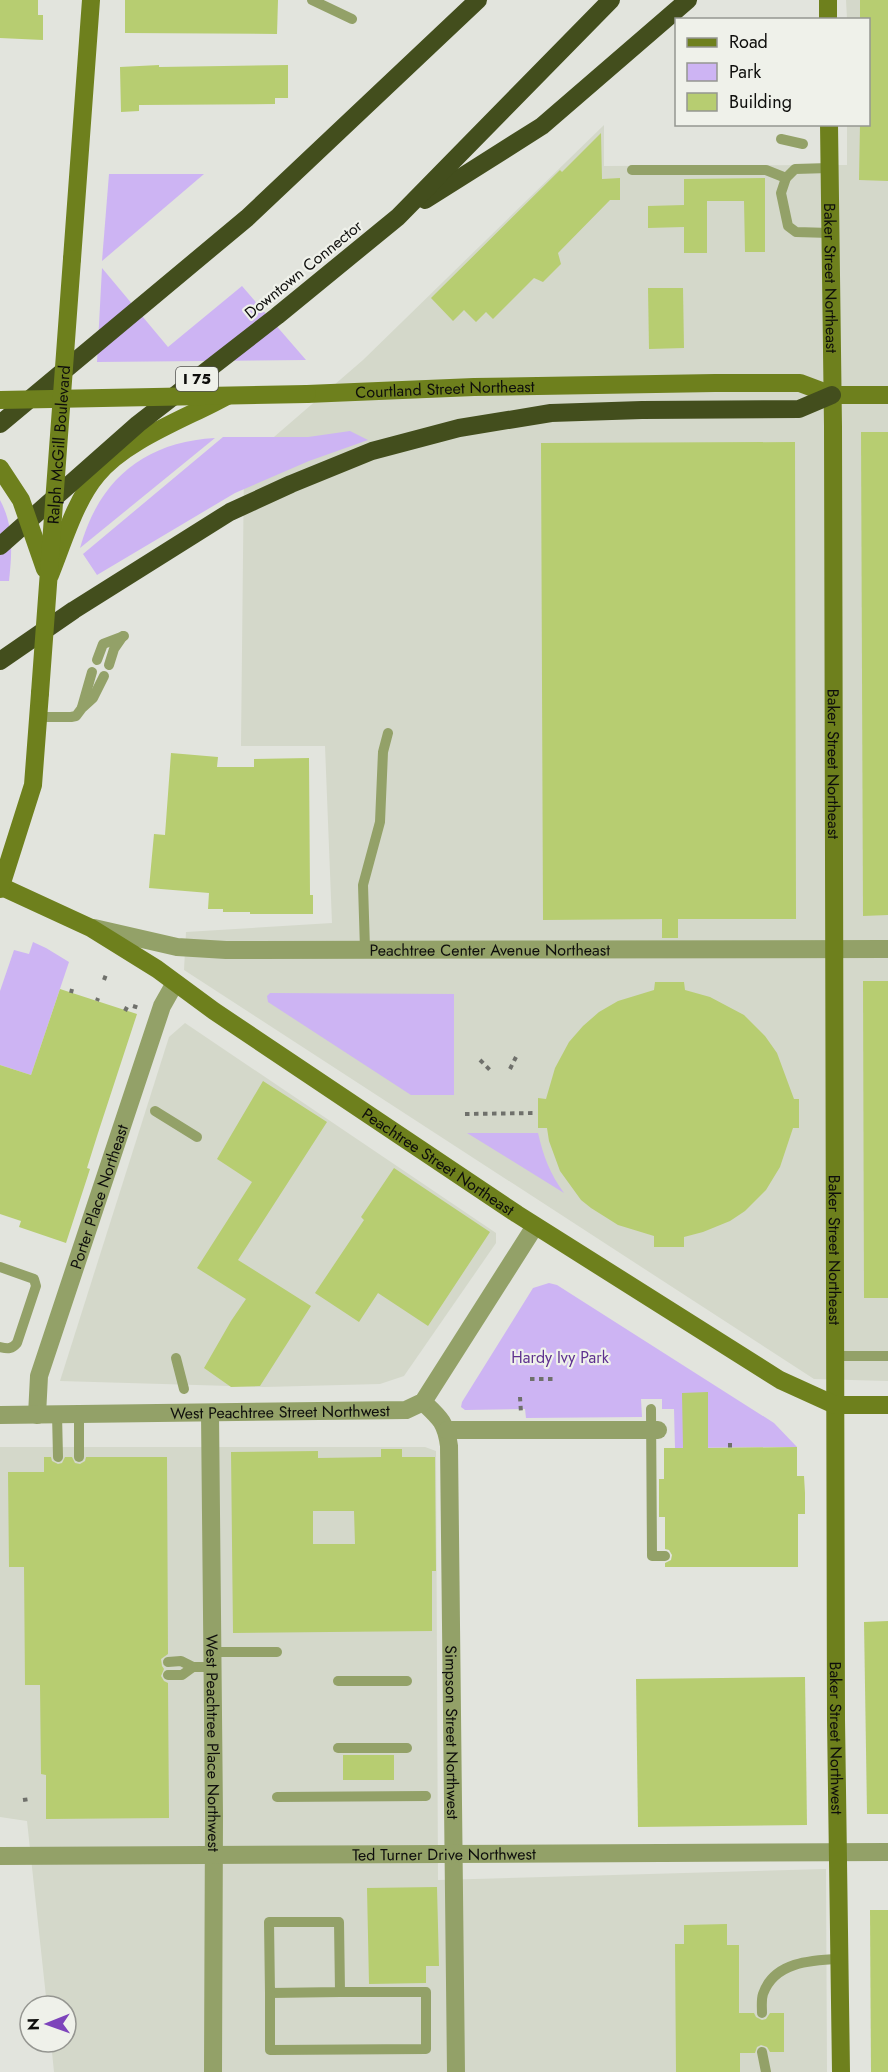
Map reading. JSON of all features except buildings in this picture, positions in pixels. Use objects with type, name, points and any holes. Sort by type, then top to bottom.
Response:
[{"type":"highway","points":[[443,35],[467,0]]},
{"type":"highway","points":[[0,424],[247,218],[478,0]]},
{"type":"highway","name":"Downtown Connector","points":[[0,546],[138,424],[277,316],[398,217],[611,0]]},
{"type":"highway","points":[[398,217],[542,126],[688,0]]},
{"type":"highway","points":[[0,662],[83,604],[230,512],[372,451],[459,428],[551,413],[799,409],[832,395]]},
{"type":"main road","name":"Ralph McGill Boulevard","points":[[0,887],[33,784],[91,0]]},
{"type":"main road","points":[[828,0],[828,18]]},
{"type":"main road","name":"Baker Street Northeast","points":[[829,126],[835,1405]]},
{"type":"main road","name":"Courtland Street Northeast","points":[[0,400],[715,382],[800,384],[832,395],[888,394]]},
{"type":"main road","points":[[49,579],[76,510],[95,477],[108,462],[143,439],[227,396]]},
{"type":"main road","points":[[0,468],[21,500],[49,579]]},
{"type":"main road","name":"Peachtree Street Northeast","points":[[0,887],[91,928],[158,969],[175,984],[535,1226],[780,1380],[835,1405],[888,1405]]},
{"type":"main road","name":"Baker Street Northwest","points":[[835,1405],[841,2072]]},
{"type":"street","name":"Peachtree Center Avenue Northeast","points":[[91,928],[177,947],[226,950],[888,949]]},
{"type":"street","name":"Porter Place Northeast","points":[[37,1415],[37,1389],[43,1365],[162,1006],[175,984]]},
{"type":"street","points":[[535,1226],[423,1402],[442,1420],[447,1430],[655,1430]]},
{"type":"street","name":"West Peachtree Street Northwest","points":[[0,1415],[406,1410],[423,1402]]},
{"type":"street","name":"West Peachtree Place Northwest","points":[[210,1413],[214,1854],[213,2072]]},
{"type":"street","name":"Simpson Street Northwest","points":[[447,1430],[450,1497],[456,2072]]},
{"type":"street","name":"Ted Turner Drive Northwest","points":[[0,1856],[888,1852]]},
{"type":"lane","points":[[312,0],[352,19]]},
{"type":"lane","points":[[781,138],[804,144]]},
{"type":"lane","points":[[829,168],[795,169],[786,178],[781,193],[788,226],[796,232],[830,233]]},
{"type":"lane","points":[[632,170],[766,170],[786,178]]},
{"type":"lane","points":[[97,660],[103,644],[124,636],[114,650],[109,665]]},
{"type":"lane","points":[[82,708],[92,672]]},
{"type":"lane","points":[[38,717],[76,716],[93,698],[104,676]]},
{"type":"lane","points":[[364,949],[363,885],[380,822],[383,752],[388,733]]},
{"type":"lane","points":[[155,1111],[197,1137]]},
{"type":"lane","points":[[0,1267],[34,1279],[36,1286],[17,1343],[14,1347],[0,1347]]},
{"type":"lane","points":[[835,1356],[888,1356]]},
{"type":"lane","points":[[177,1359],[183,1389]]},
{"type":"lane","points":[[651,1409],[655,1430],[652,1556],[665,1556]]},
{"type":"lane","points":[[57,1414],[58,1457]]},
{"type":"lane","points":[[79,1414],[79,1457]]},
{"type":"lane","points":[[168,1675],[182,1675],[213,1660],[277,1652]]},
{"type":"lane","points":[[168,1662],[181,1661],[193,1668]]},
{"type":"lane","points":[[338,1681],[407,1681]]},
{"type":"lane","points":[[338,1748],[407,1748]]},
{"type":"lane","points":[[277,1797],[426,1796]]},
{"type":"lane","points":[[270,1992],[340,1992],[426,1992],[426,2049],[270,2050],[269,1922],[339,1922],[340,1992]]},
{"type":"lane","points":[[762,2013],[762,1995],[770,1981],[790,1965],[803,1961],[839,1959]]},
{"type":"lane","points":[[762,2052],[766,2072]]},
{"type":"path","points":[[104,980],[107,972]]},
{"type":"path","points":[[133,1006],[139,1008]]},
{"type":"path","points":[[510,1069],[516,1056]]},
{"type":"path","points":[[480,1060],[490,1070]]},
{"type":"path","points":[[465,1114],[537,1113]]},
{"type":"path","points":[[530,1379],[554,1379]]},
{"type":"path","points":[[520,1397],[521,1413]]},
{"type":"path","points":[[23,1800],[30,1799]]},
{"type":"shaded area","points":[[846,0],[888,0],[888,1381],[814,1379],[184,970],[186,932],[332,923],[325,746],[241,746],[244,463],[363,360],[604,125],[604,166],[847,165],[847,126],[870,126],[870,18],[847,18]]},
{"type":"shaded area","points":[[185,1023],[496,1233],[496,1243],[404,1376],[380,1384],[264,1387],[60,1381],[169,1037]]},
{"type":"shaded area","points":[[0,1447],[425,1447],[436,1451],[438,1880],[826,1869],[827,2072],[54,2072],[52,2054],[78,2054],[78,1994],[46,1994],[27,1821],[0,1817]]},
{"type":"green space","points":[[109,174],[204,174],[102,261]]},
{"type":"green space","points":[[102,268],[168,347],[242,286],[306,360],[97,362]]},
{"type":"green space","points":[[350,431],[368,440],[309,461],[235,493],[97,575],[83,554],[223,437],[308,437]]},
{"type":"green space","points":[[215,438],[80,548],[99,502],[128,469],[147,456],[167,447]]},
{"type":"green space","points":[[0,500],[10,529],[9,581],[0,581]]},
{"type":"green space","points":[[33,942],[69,962],[31,1075],[0,1065],[0,991],[14,950],[29,954]]},
{"type":"green space","points":[[270,993],[454,994],[454,1095],[411,1095],[268,1002],[267,996]]},
{"type":"green space","points":[[467,1133],[538,1133],[548,1164],[564,1193]]},
{"type":"green space","name":"Hardy Ivy Park","points":[[549,1283],[557,1285],[774,1423],[797,1447],[675,1448],[674,1409],[662,1409],[662,1399],[641,1399],[642,1417],[526,1418],[525,1409],[465,1410],[461,1407],[462,1402],[533,1288]]}]
